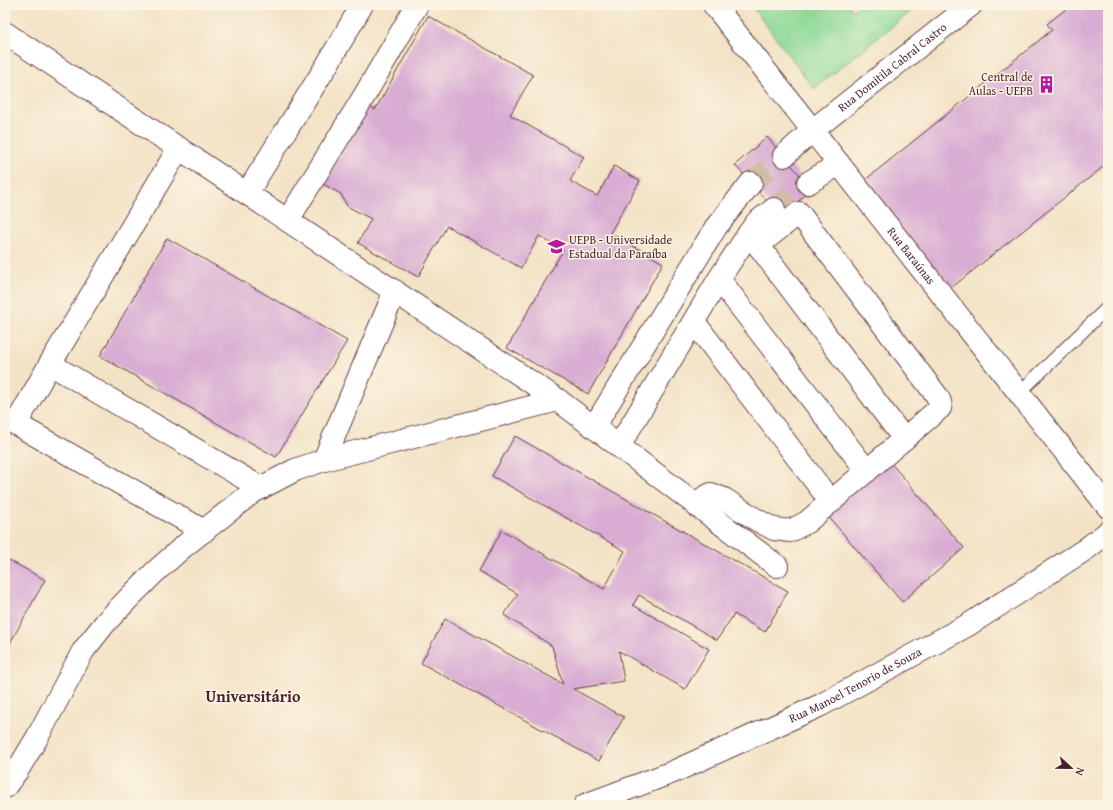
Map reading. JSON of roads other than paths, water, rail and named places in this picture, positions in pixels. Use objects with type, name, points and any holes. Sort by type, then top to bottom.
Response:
[{"type":"street","points":[[247,193],[327,65],[362,5]]},
{"type":"street","points":[[288,220],[363,98],[417,5]]},
{"type":"street","name":"Rua Baraúnas","points":[[714,5],[1108,507]]},
{"type":"street","name":"Rua Domitila Cabral Castro","points":[[784,156],[813,130],[972,5]]},
{"type":"street","points":[[5,33],[558,400],[777,566]]},
{"type":"street","points":[[179,148],[50,364],[16,424],[204,531]]},
{"type":"street","points":[[808,184],[839,164]]},
{"type":"street","points":[[594,427],[716,227],[749,186],[758,200],[771,211],[757,222],[754,239],[904,438]]},
{"type":"street","points":[[619,446],[719,279],[754,239],[799,213],[941,402],[940,408],[807,522],[790,531],[774,529],[724,499],[711,494],[705,497],[697,506]]},
{"type":"street","points":[[719,279],[867,470]]},
{"type":"street","points":[[324,460],[395,292]]},
{"type":"street","points":[[694,322],[831,502]]},
{"type":"street","points":[[50,364],[261,488]]},
{"type":"street","points":[[5,787],[17,771],[37,738],[80,657],[106,622],[183,547],[253,492],[295,470],[324,460],[558,400]]},
{"type":"street","name":"Rua Manoel Tenorio de Souza","points":[[585,805],[673,772],[821,705],[968,625],[1086,549],[1108,532]]},
{"type":"lane","points":[[1019,393],[1108,307]]},
{"type":"tunnel","points":[[751,183],[784,156]]},
{"type":"tunnel","points":[[774,209],[808,183]]},
{"type":"place","name":"Central de Aulas - UEPB","points":[[1046,84]]},
{"type":"place","name":"UEPB - Universidade Estadual da Paraíba","points":[[556,247]]},
{"type":"district","name":"Universitário","points":[[253,696]]}]
